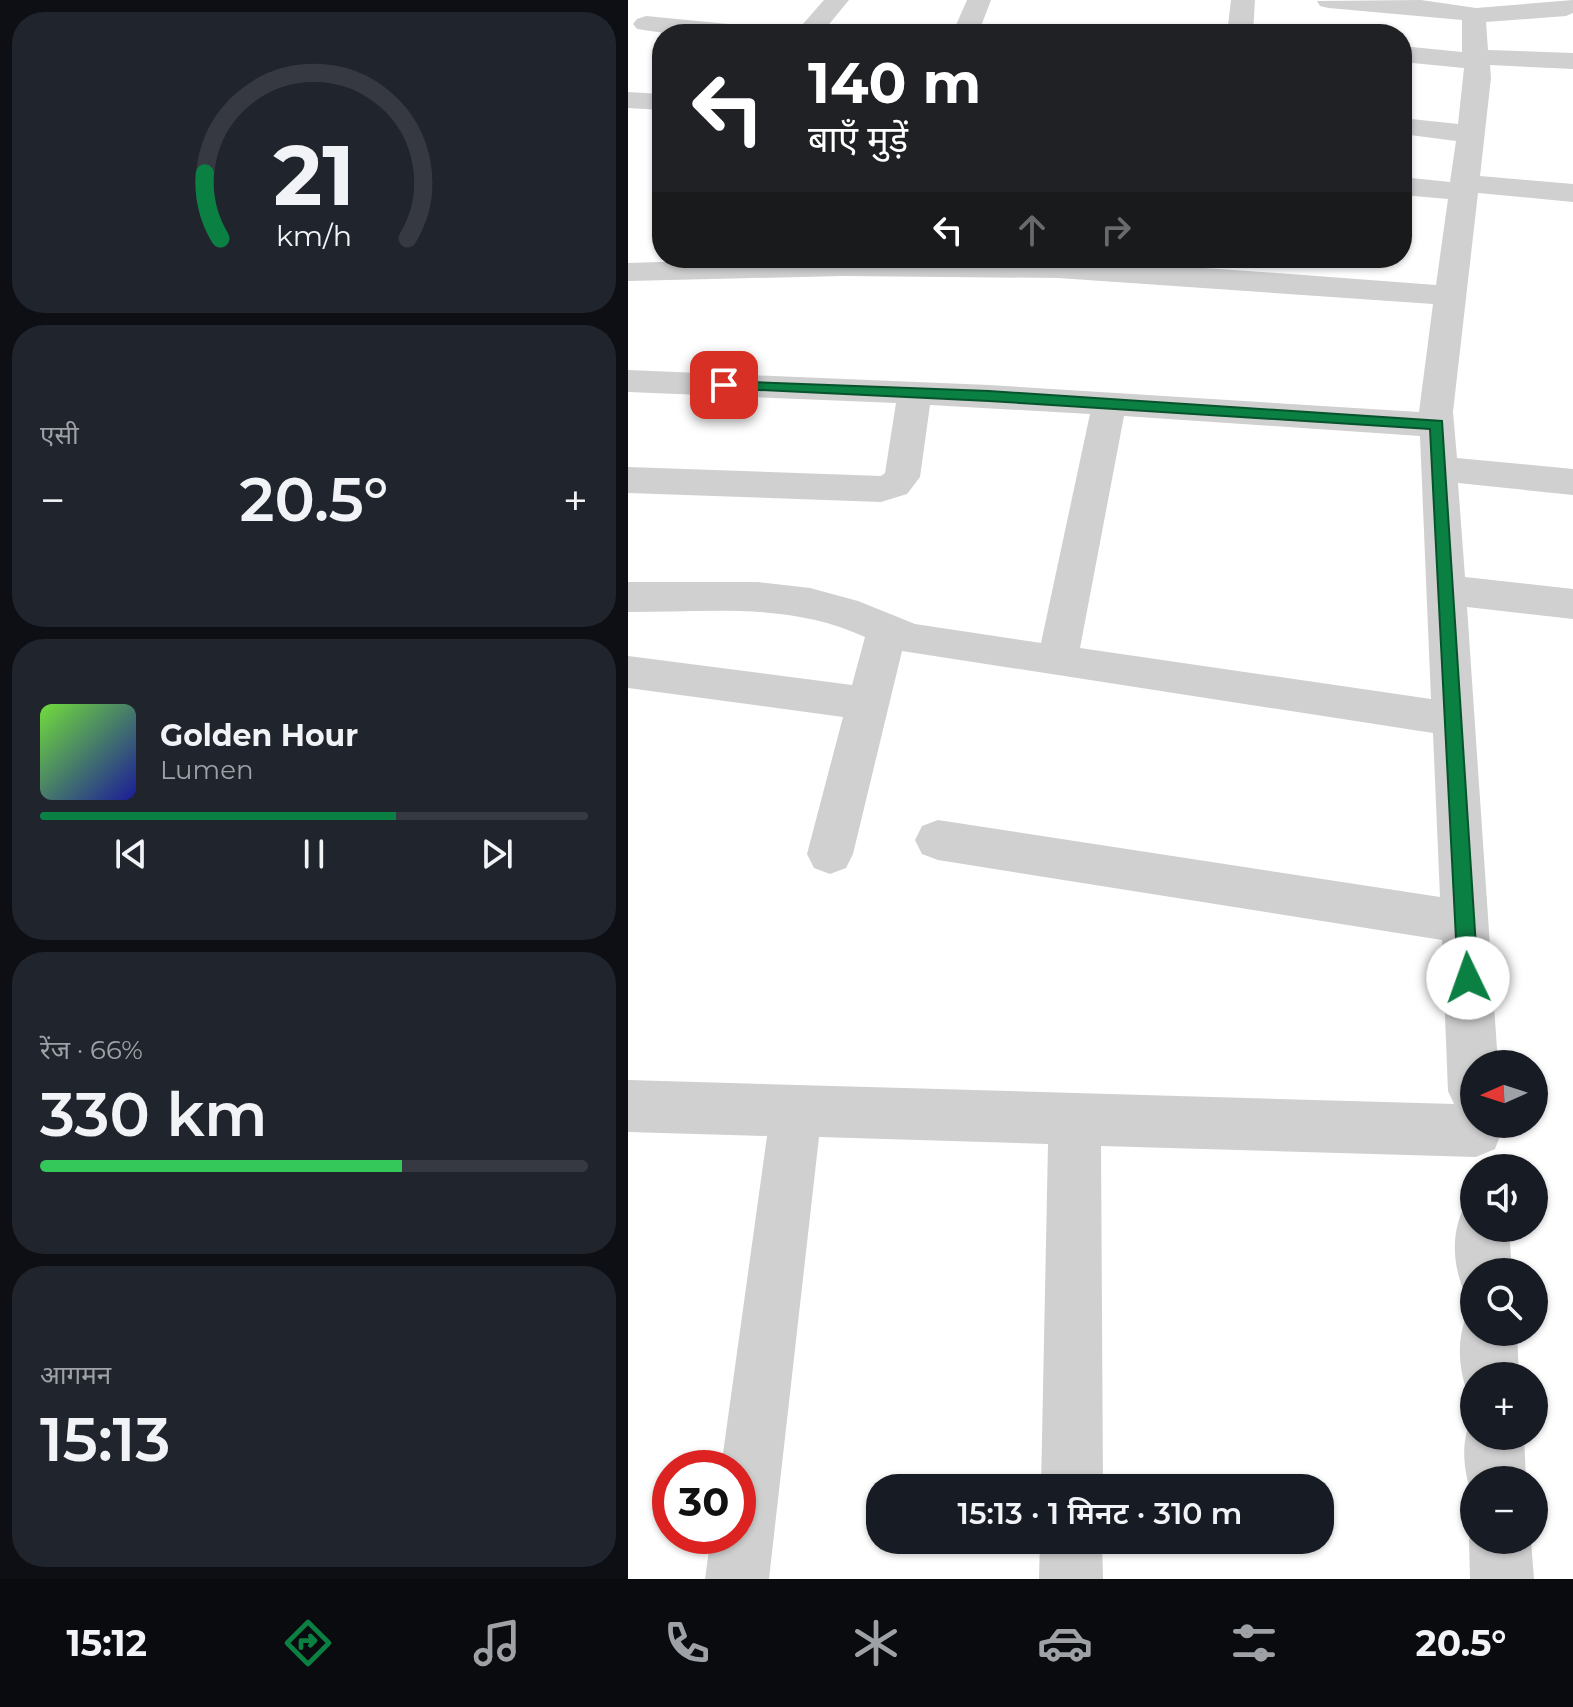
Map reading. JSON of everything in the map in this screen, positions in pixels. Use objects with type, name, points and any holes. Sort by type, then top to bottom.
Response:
[{"type":"street","points":[[628,44],[668,0]]},
{"type":"street","points":[[816,24],[837,0]]},
{"type":"street","points":[[969,24],[979,0]]},
{"type":"street","points":[[1241,24],[1243,0]]},
{"type":"street","points":[[1329,1],[1443,9],[1476,15],[1557,11],[1567,9],[1573,1]]},
{"type":"street","points":[[1472,1050],[1436,412],[1472,134],[1478,59],[1472,26],[1476,15]]},
{"type":"street","points":[[646,24],[652,25]]},
{"type":"street","points":[[1412,55],[1573,61]]},
{"type":"street","points":[[628,100],[652,101]]},
{"type":"street","points":[[1412,127],[1472,134]]},
{"type":"street","points":[[1412,186],[1573,193]]},
{"type":"street","points":[[628,272],[693,268]]},
{"type":"street","points":[[987,268],[1182,275],[1451,296]]},
{"type":"street","points":[[628,381],[915,393],[1437,425]]},
{"type":"street","points":[[628,480],[881,489],[894,485],[902,477],[915,393]]},
{"type":"street","points":[[1057,661],[1109,404]]},
{"type":"street","points":[[1439,469],[1573,482]]},
{"type":"street","points":[[1446,590],[1573,604]]},
{"type":"street","points":[[628,597],[799,602],[834,608],[886,633],[915,640],[1453,719]]},
{"type":"street","points":[[830,854],[886,633]]},
{"type":"street","points":[[628,672],[868,704]]},
{"type":"street","points":[[938,840],[1465,922]]},
{"type":"street","points":[[628,1106],[1460,1128]]},
{"type":"street","points":[[737,1579],[796,1111]]},
{"type":"street","points":[[1072,1474],[1075,1119]]},
{"type":"street","points":[[1071,1554],[1071,1579]]},
{"type":"street","points":[[1501,1554],[1502,1579]]},
{"type":"route","points":[[724,385],[989,396],[1437,425],[1468,978]]}]
